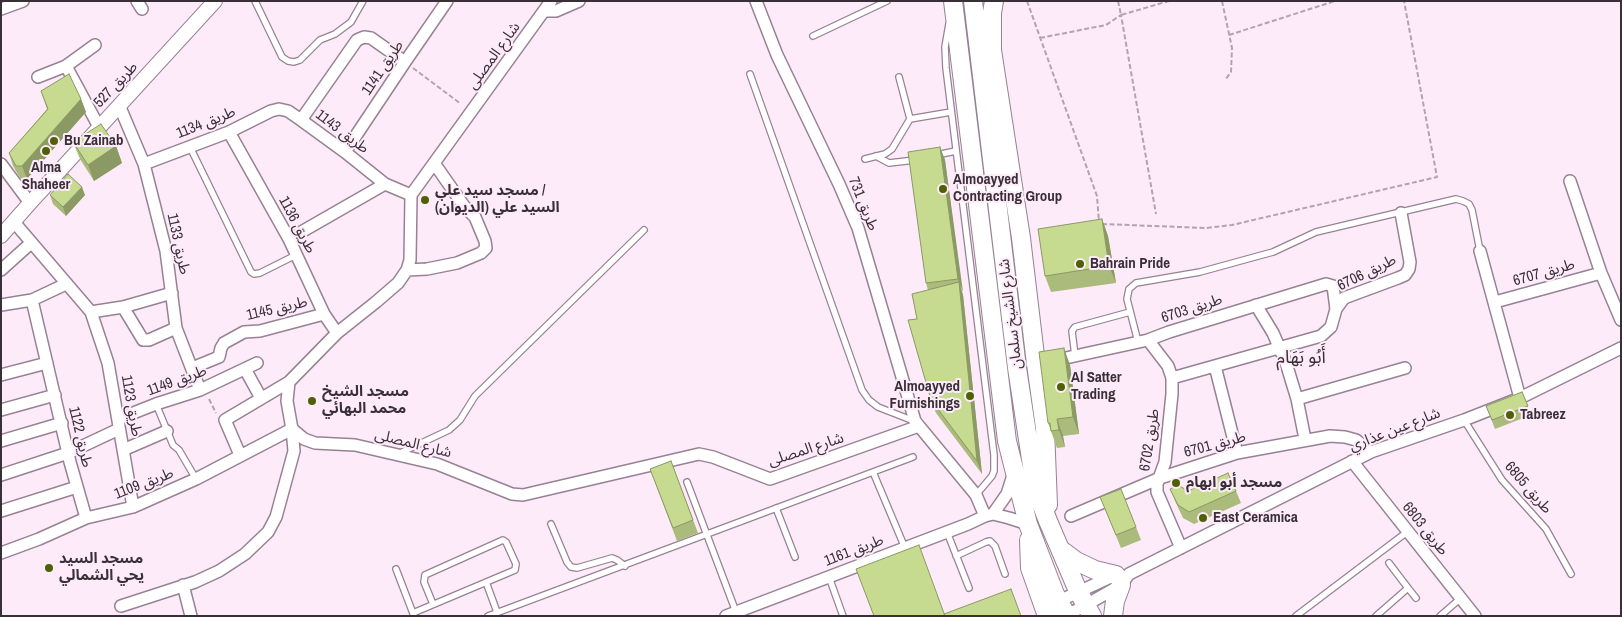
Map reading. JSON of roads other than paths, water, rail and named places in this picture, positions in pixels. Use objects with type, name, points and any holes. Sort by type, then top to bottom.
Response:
[{"type":"main road","name":"شارع الشيخ سلمان","points":[[973,1],[1021,394],[1032,466],[1039,498],[1086,604]]},
{"type":"main road","points":[[994,1],[992,13],[992,50],[1021,238],[1047,449],[1048,521]]},
{"type":"main road","name":"شارع الشيخ سلمان","points":[[954,7],[1007,441],[1028,524],[1064,611]]},
{"type":"main road","points":[[1028,524],[1030,568],[1047,616]]},
{"type":"main road","points":[[1060,549],[1076,561],[1095,570],[1122,578],[1115,601],[1113,616]]},
{"type":"street","points":[[1,9],[23,1]]},
{"type":"street","name":"طريق 527","points":[[1,236],[215,1]]},
{"type":"street","name":"طريق 1141","points":[[345,152],[447,1]]},
{"type":"street","points":[[548,6],[556,12],[579,1]]},
{"type":"street","name":"طريق 731","points":[[756,1],[777,56],[839,184],[858,228],[917,424]]},
{"type":"street","name":"شارع المصلى","points":[[411,195],[548,6]]},
{"type":"street","points":[[301,120],[357,40],[364,37],[371,38],[405,62]]},
{"type":"street","points":[[38,77],[66,66],[94,45]]},
{"type":"street","points":[[66,66],[100,127]]},
{"type":"street","name":"طريق 1133","points":[[119,105],[144,164],[166,251],[176,328],[202,389]]},
{"type":"street","name":"طريق 1143","points":[[279,109],[301,120],[385,184],[411,195]]},
{"type":"street","name":"طريق 1134","points":[[144,164],[229,132],[271,110],[279,109]]},
{"type":"street","name":"طريق 1136","points":[[229,132],[289,239],[324,314],[337,333]]},
{"type":"street","points":[[407,270],[427,269],[457,262],[481,253],[486,248],[475,217],[464,206],[434,163]]},
{"type":"street","points":[[1,164],[30,203]]},
{"type":"street","name":"طريق 6707","points":[[1570,181],[1601,273],[1621,320]]},
{"type":"street","points":[[289,239],[385,184]]},
{"type":"street","points":[[240,455],[225,420],[289,382],[337,333],[398,282],[407,270],[410,260],[411,195]]},
{"type":"street","name":"طريق 6706","points":[[1172,378],[1321,336],[1331,326],[1336,309],[1344,298],[1405,275],[1409,269],[1410,262],[1401,213]]},
{"type":"street","name":"طريق 1123","points":[[14,222],[91,312],[108,363],[133,507]]},
{"type":"street","points":[[1,270],[31,243]]},
{"type":"street","points":[[1480,251],[1520,398]]},
{"type":"street","name":"طريق 6707","points":[[1495,302],[1601,273]]},
{"type":"street","points":[[1,305],[32,300],[66,284]]},
{"type":"street","name":"طريق 6703","points":[[1036,364],[1143,341],[1329,284],[1334,288],[1336,309]]},
{"type":"street","points":[[91,312],[123,307],[172,293]]},
{"type":"street","name":"طريق 1122","points":[[32,300],[68,453],[86,518]]},
{"type":"street","points":[[1256,305],[1280,348],[1292,379],[1305,440]]},
{"type":"street","points":[[123,307],[143,340],[149,340],[176,328]]},
{"type":"street","name":"طريق 1145","points":[[192,368],[219,357],[222,346],[244,332],[260,331],[324,314]]},
{"type":"street","points":[[1143,341],[1168,366],[1172,378]]},
{"type":"street","name":"شارع عين عذاري","points":[[1064,611],[1086,604],[1122,578],[1371,452],[1464,420],[1520,398],[1621,348]]},
{"type":"street","points":[[1,375],[47,362]]},
{"type":"street","name":"طريق 1149","points":[[1,475],[68,453],[156,404],[202,389],[257,363]]},
{"type":"street","points":[[1215,366],[1237,453]]},
{"type":"street","points":[[1297,399],[1405,368]]},
{"type":"street","points":[[245,369],[261,398]]},
{"type":"street","name":"طريق 6702","points":[[1172,378],[1165,462],[1157,492],[1181,548]]},
{"type":"street","points":[[121,606],[219,571],[245,554],[268,532],[276,517],[294,451],[287,401],[289,382]]},
{"type":"street","points":[[1,410],[55,395]]},
{"type":"street","points":[[1,442],[62,423]]},
{"type":"street","points":[[917,424],[976,494],[989,515],[1009,518],[1028,524]]},
{"type":"street","name":"شارع المصلى","points":[[292,429],[304,439],[315,443],[355,445],[437,464],[512,494],[523,495],[699,454],[713,457],[765,478],[776,478],[917,424]]},
{"type":"street","name":"طريق 1109","points":[[1,552],[39,539],[86,518],[133,507],[196,479],[292,429]]},
{"type":"street","points":[[123,450],[167,431]]},
{"type":"street","name":"طريق 6701","points":[[1071,516],[1160,478],[1237,453],[1330,436],[1356,440],[1371,452]]},
{"type":"street","name":"طريق 6803","points":[[1352,461],[1475,616]]},
{"type":"street","points":[[989,515],[1007,494],[1014,471]]},
{"type":"street","points":[[1,511],[77,487]]},
{"type":"street","name":"طريق 1161","points":[[731,614],[750,612],[829,577],[989,515]]},
{"type":"street","points":[[183,585],[191,616]]},
{"type":"lane","points":[[255,1],[282,57],[294,62],[300,60],[320,40],[335,34],[351,22],[363,1]]},
{"type":"lane","points":[[813,36],[887,1]]},
{"type":"lane","points":[[954,7],[945,47],[946,68],[995,463],[992,476],[976,494]]},
{"type":"lane","points":[[750,74],[862,390],[869,400],[878,407],[917,424]]},
{"type":"lane","points":[[864,159],[886,154],[892,148],[910,119],[899,77]]},
{"type":"lane","points":[[910,119],[951,112]]},
{"type":"lane","points":[[190,147],[251,272],[254,274],[260,273],[296,255]]},
{"type":"lane","points":[[926,158],[956,151]]},
{"type":"lane","points":[[876,156],[889,164],[918,159]]},
{"type":"lane","points":[[1143,341],[1130,312],[1127,300],[1129,289],[1136,282],[1210,269],[1273,252],[1316,232],[1456,199],[1463,200],[1469,204],[1472,210],[1480,251]]},
{"type":"lane","points":[[396,455],[450,430],[460,420],[475,396],[644,230]]},
{"type":"lane","points":[[1075,356],[1072,331],[1075,326],[1130,312]]},
{"type":"lane","points":[[156,404],[173,445],[179,450],[196,479]]},
{"type":"lane","name":"طريق 6805","points":[[1464,420],[1502,480],[1546,529],[1571,574]]},
{"type":"lane","points":[[488,616],[913,457]]},
{"type":"lane","points":[[873,472],[905,548]]},
{"type":"lane","points":[[687,482],[707,535],[731,614]]},
{"type":"lane","points":[[776,508],[795,558]]},
{"type":"lane","points":[[551,524],[567,562],[571,567],[577,568],[612,558],[624,566]]},
{"type":"lane","points":[[947,532],[969,588]]},
{"type":"lane","points":[[1296,616],[1407,532]]},
{"type":"lane","points":[[396,569],[414,614],[432,604],[515,570],[516,564],[506,542],[503,540],[425,575],[424,582],[432,604]]},
{"type":"lane","points":[[956,556],[990,541],[995,546],[1005,574]]},
{"type":"lane","points":[[1389,563],[1416,598]]},
{"type":"lane","points":[[829,577],[842,616]]},
{"type":"lane","points":[[486,582],[498,612]]},
{"type":"lane","points":[[1376,616],[1408,588]]},
{"type":"lane","points":[[1440,616],[1461,598]]},
{"type":"place","name":"Bu Zainab","points":[[54,141]]},
{"type":"place","name":"Alma Shaheer","points":[[46,151]]},
{"type":"place","name":"Almoayyed Contracting Group","points":[[943,189]]},
{"type":"place","name":"مسجد سيد علي / السيد علي (الديوان)","points":[[425,200]]},
{"type":"place","name":"Bahrain Pride","points":[[1080,264]]},
{"type":"place","name":"Al Satter Trading","points":[[1061,387]]},
{"type":"place","name":"Almoayyed Furnishings","points":[[970,396]]},
{"type":"place","name":"مسجد الشيخ محمد البهائي","points":[[312,401]]},
{"type":"place","name":"Tabreez","points":[[1510,415]]},
{"type":"place","name":"مسجد أبو ابهام","points":[[1176,483]]},
{"type":"place","name":"East Ceramica","points":[[1203,518]]},
{"type":"place","name":"مسجد السيد يحي الشمالي","points":[[49,568]]},
{"type":"district","name":"أَبُو بَهَام","points":[[1301,358]]}]
